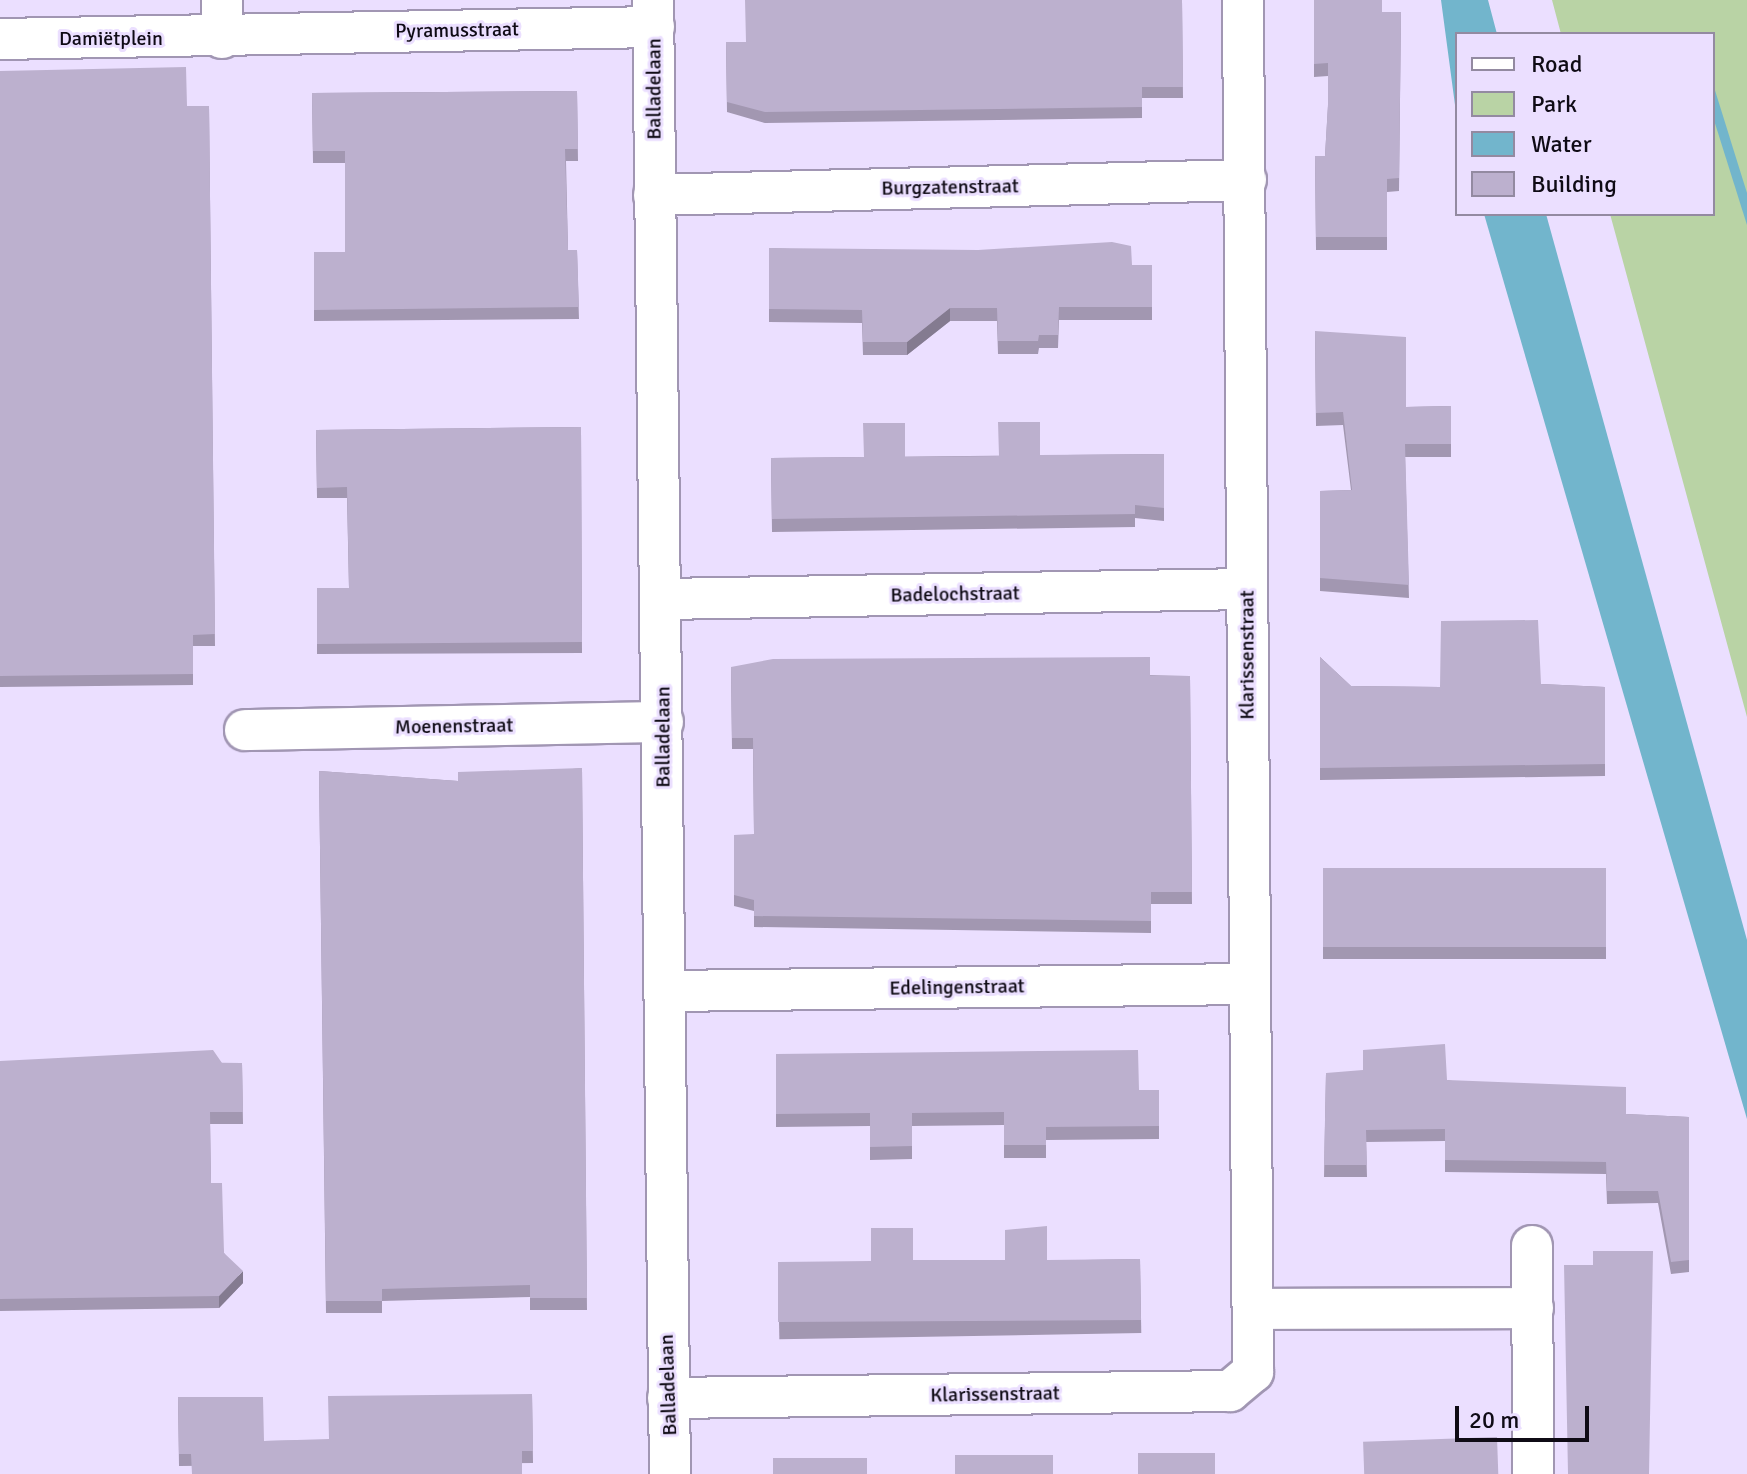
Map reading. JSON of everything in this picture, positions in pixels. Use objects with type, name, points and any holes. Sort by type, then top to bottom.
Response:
[{"type":"street","name":"Klarissenstraat","points":[[668,1398],[1230,1391],[1253,1372],[1255,1309],[1248,984],[1243,0]]},
{"type":"street","name":"Pyramusstraat","points":[[235,23],[654,13]]},
{"type":"street","name":"Balladelaan","points":[[654,13],[654,195],[663,599],[670,1474]]},
{"type":"street","name":"Damiëtplein","points":[[0,39],[235,23]]},
{"type":"street","name":"Burgzatenstraat","points":[[654,195],[1246,180]]},
{"type":"street","name":"Badelochstraat","points":[[663,599],[1247,589]]},
{"type":"street","name":"Moenenstraat","points":[[245,730],[663,722]]},
{"type":"street","name":"Edelingenstraat","points":[[667,991],[1248,984]]},
{"type":"street","points":[[1532,1246],[1533,1474]]},
{"type":"street","points":[[1255,1309],[1533,1308]]},
{"type":"green space","points":[[1552,0],[1747,0],[1747,717],[1611,216],[1715,216],[1715,32],[1560,32]]},
{"type":"water","points":[[1441,0],[1488,0],[1496,32],[1455,32],[1455,105]]},
{"type":"water","points":[[1715,90],[1747,193],[1747,225],[1715,123]]},
{"type":"water","points":[[1485,216],[1547,216],[1747,940],[1747,1119]]},
{"type":"building","points":[[745,0],[1182,0],[1183,87],[1142,87],[1142,107],[765,112],[727,102],[726,42],[746,42]]},
{"type":"building","points":[[1314,0],[1382,0],[1382,12],[1401,12],[1399,178],[1387,179],[1387,237],[1316,237],[1315,156],[1325,156],[1328,63],[1314,64]]},
{"type":"building","points":[[186,67],[187,106],[209,106],[215,634],[193,635],[193,674],[0,676],[0,71]]},
{"type":"building","points":[[577,91],[578,149],[565,149],[568,250],[577,250],[579,307],[314,310],[314,252],[345,252],[345,151],[313,151],[312,93]]},
{"type":"building","points":[[1112,242],[1131,246],[1132,265],[1152,265],[1152,307],[1059,307],[1058,335],[1039,335],[1038,341],[998,341],[997,308],[950,308],[907,342],[863,342],[862,310],[769,309],[769,248],[978,250]]},
{"type":"building","points":[[1315,331],[1406,337],[1406,407],[1451,406],[1451,444],[1405,444],[1409,585],[1320,578],[1320,491],[1352,490],[1343,412],[1316,413]]},
{"type":"building","points":[[998,422],[1040,422],[1040,455],[1164,454],[1164,508],[1135,505],[1135,514],[772,519],[771,458],[864,457],[863,423],[905,423],[905,457],[999,456]]},
{"type":"building","points":[[581,427],[582,642],[317,644],[317,588],[349,588],[347,487],[317,488],[316,430]]},
{"type":"building","points":[[1538,620],[1541,684],[1605,687],[1605,764],[1320,768],[1320,657],[1351,686],[1440,687],[1441,621]]},
{"type":"building","points":[[1150,657],[1150,676],[1190,676],[1192,892],[1151,892],[1151,921],[754,916],[754,900],[734,895],[734,835],[754,834],[753,738],[732,738],[731,667],[773,659]]},
{"type":"building","points":[[582,768],[587,1298],[530,1298],[530,1285],[382,1289],[382,1301],[326,1301],[319,771],[458,781],[458,772]]},
{"type":"building","points":[[1323,868],[1606,868],[1606,947],[1323,947]]},
{"type":"building","points":[[1445,1044],[1447,1080],[1626,1087],[1626,1114],[1689,1117],[1689,1260],[1671,1262],[1658,1191],[1607,1191],[1606,1162],[1445,1160],[1445,1129],[1366,1130],[1367,1165],[1324,1165],[1326,1073],[1363,1070],[1363,1050]]},
{"type":"building","points":[[213,1050],[222,1063],[242,1063],[243,1112],[210,1112],[211,1183],[222,1183],[224,1253],[243,1271],[219,1296],[0,1299],[0,1061]]},
{"type":"building","points":[[1138,1050],[1139,1090],[1159,1090],[1159,1126],[1046,1127],[1046,1145],[1004,1145],[1004,1112],[912,1113],[912,1146],[870,1147],[870,1113],[776,1114],[776,1054]]},
{"type":"building","points":[[1047,1226],[1047,1260],[1140,1259],[1141,1320],[778,1322],[778,1262],[871,1261],[871,1228],[913,1228],[913,1260],[1005,1260],[1005,1230]]},
{"type":"building","points":[[1593,1251],[1653,1251],[1649,1474],[1568,1474],[1564,1265],[1593,1265]]},
{"type":"building","points":[[532,1394],[533,1451],[522,1451],[522,1474],[192,1474],[191,1454],[179,1454],[178,1397],[263,1397],[264,1441],[329,1439],[328,1396]]},
{"type":"building","points":[[1497,1437],[1498,1474],[1364,1474],[1363,1442]]},
{"type":"building","points":[[1138,1453],[1215,1453],[1215,1474],[1138,1474]]},
{"type":"building","points":[[955,1455],[1053,1455],[1053,1474],[955,1474]]},
{"type":"building","points":[[773,1458],[867,1458],[867,1474],[773,1474]]}]
